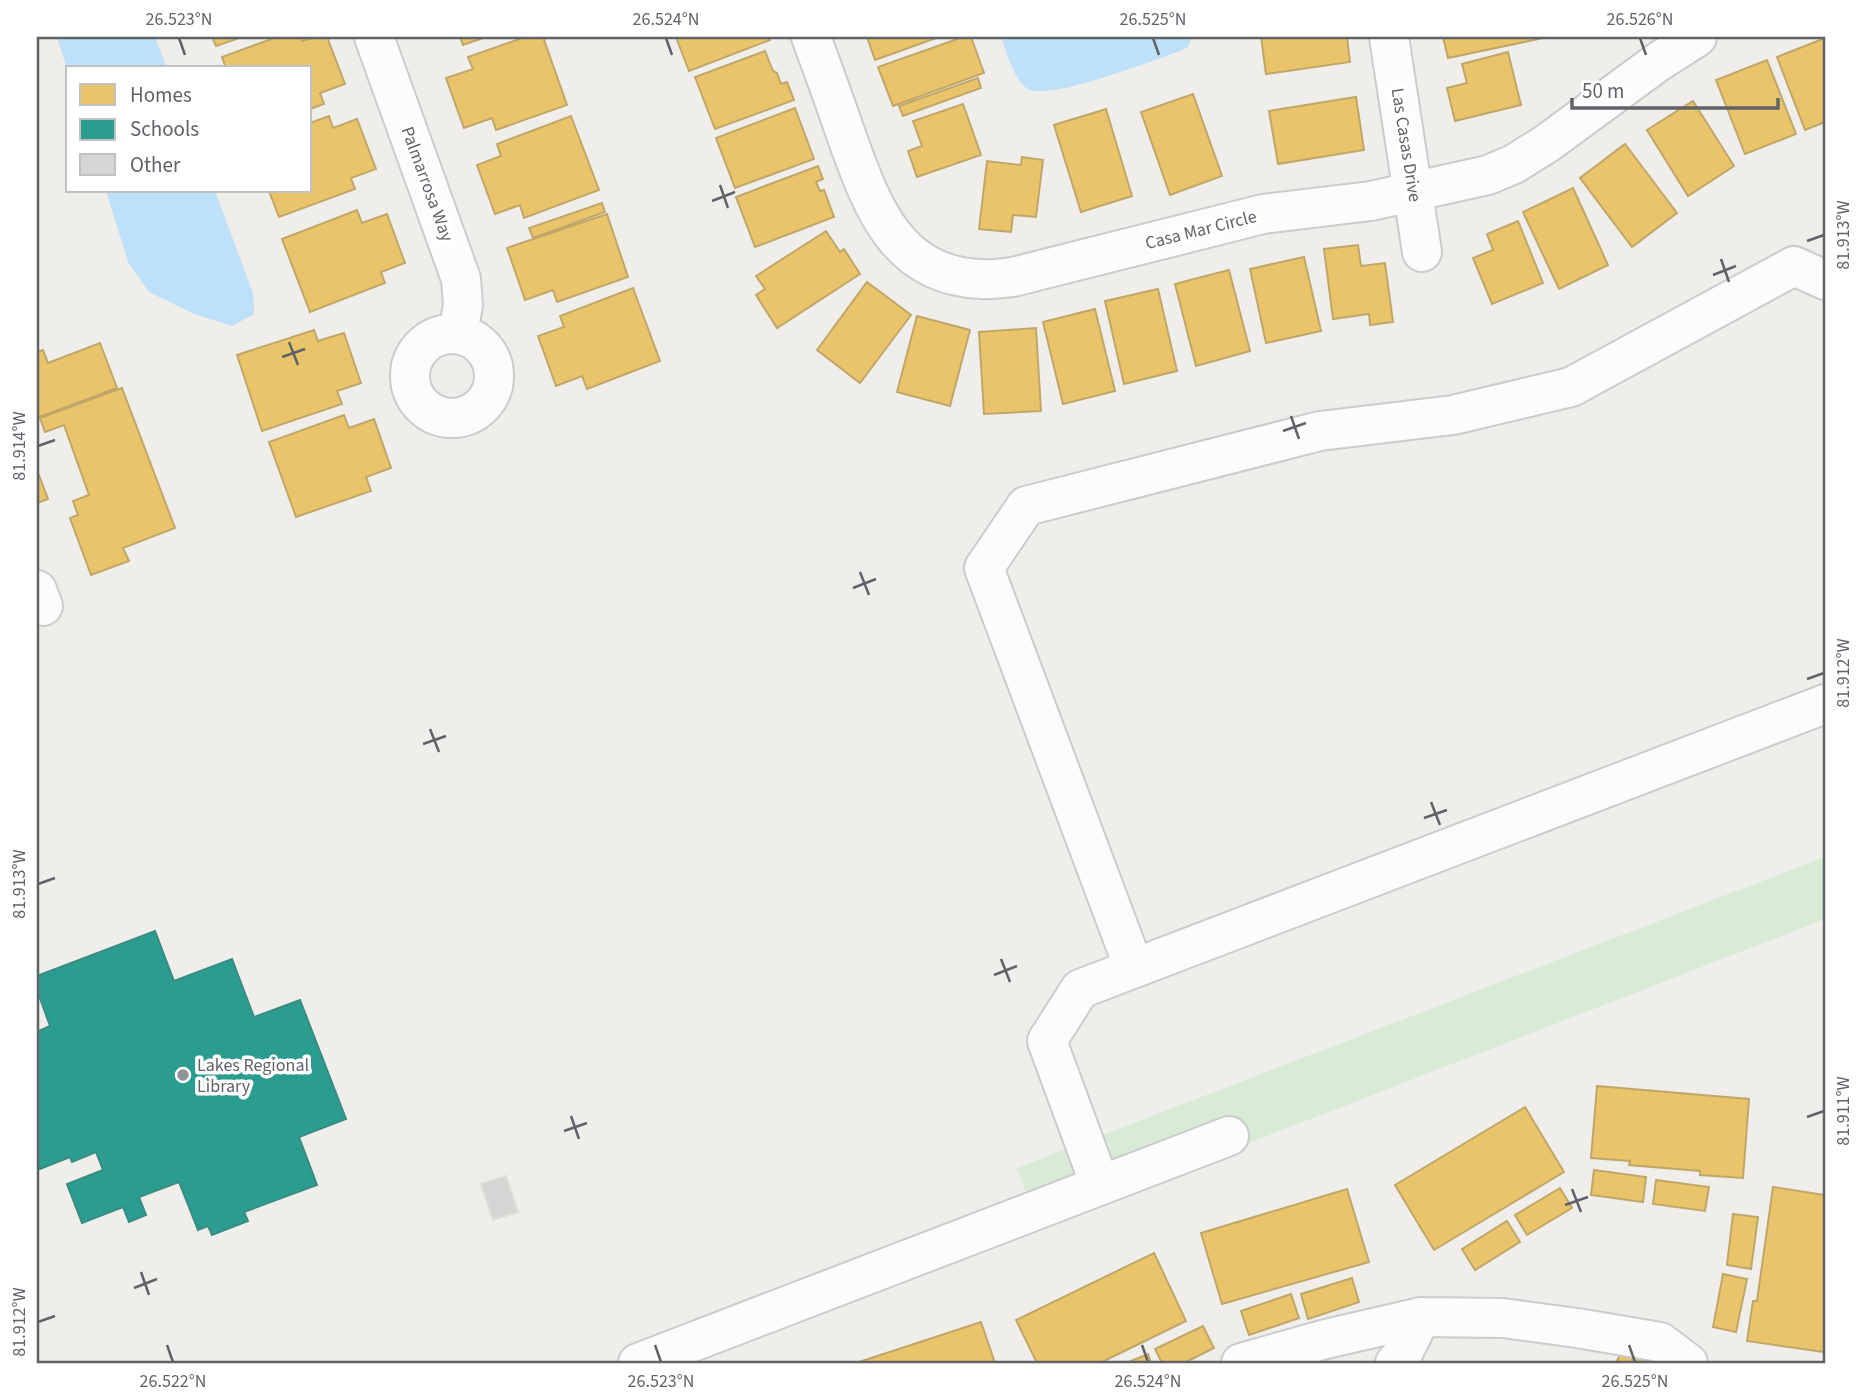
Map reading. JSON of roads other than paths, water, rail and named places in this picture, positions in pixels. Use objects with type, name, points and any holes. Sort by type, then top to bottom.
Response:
[{"type":"street","name":"Palmarrosa Way","points":[[374,37],[461,279],[463,305],[458,333]]},
{"type":"street","name":"Casa Mar Circle","points":[[811,37],[865,187],[879,216],[896,241],[923,262],[948,274],[980,279],[1013,277],[1263,214],[1371,201],[1488,175],[1514,164],[1546,145],[1658,62],[1697,37]]},
{"type":"street","name":"Las Casas Drive","points":[[1389,37],[1422,252]]},
{"type":"street","points":[[1134,968],[984,568],[1026,506],[1320,431],[1454,415],[1571,387],[1794,267],[1825,280]]},
{"type":"street","points":[[1100,1185],[1047,1041],[1080,989],[1825,704]]},
{"type":"street","points":[[638,1363],[1229,1136]]},
{"type":"street","points":[[1395,1363],[1422,1317]]},
{"type":"street","points":[[1241,1363],[1326,1339],[1422,1317],[1503,1318],[1660,1342],[1688,1363]]},
{"type":"water","points":[[57,37],[155,37],[166,66],[66,66]]},
{"type":"water","points":[[1001,37],[1192,37],[1188,47],[1180,51],[1079,85],[1040,91],[1028,89],[1019,80]]},
{"type":"water","points":[[106,192],[215,192],[253,293],[254,314],[232,326],[194,314],[149,292],[128,262]]},
{"type":"place","name":"Lakes Regional Library","points":[[183,1075]]}]
